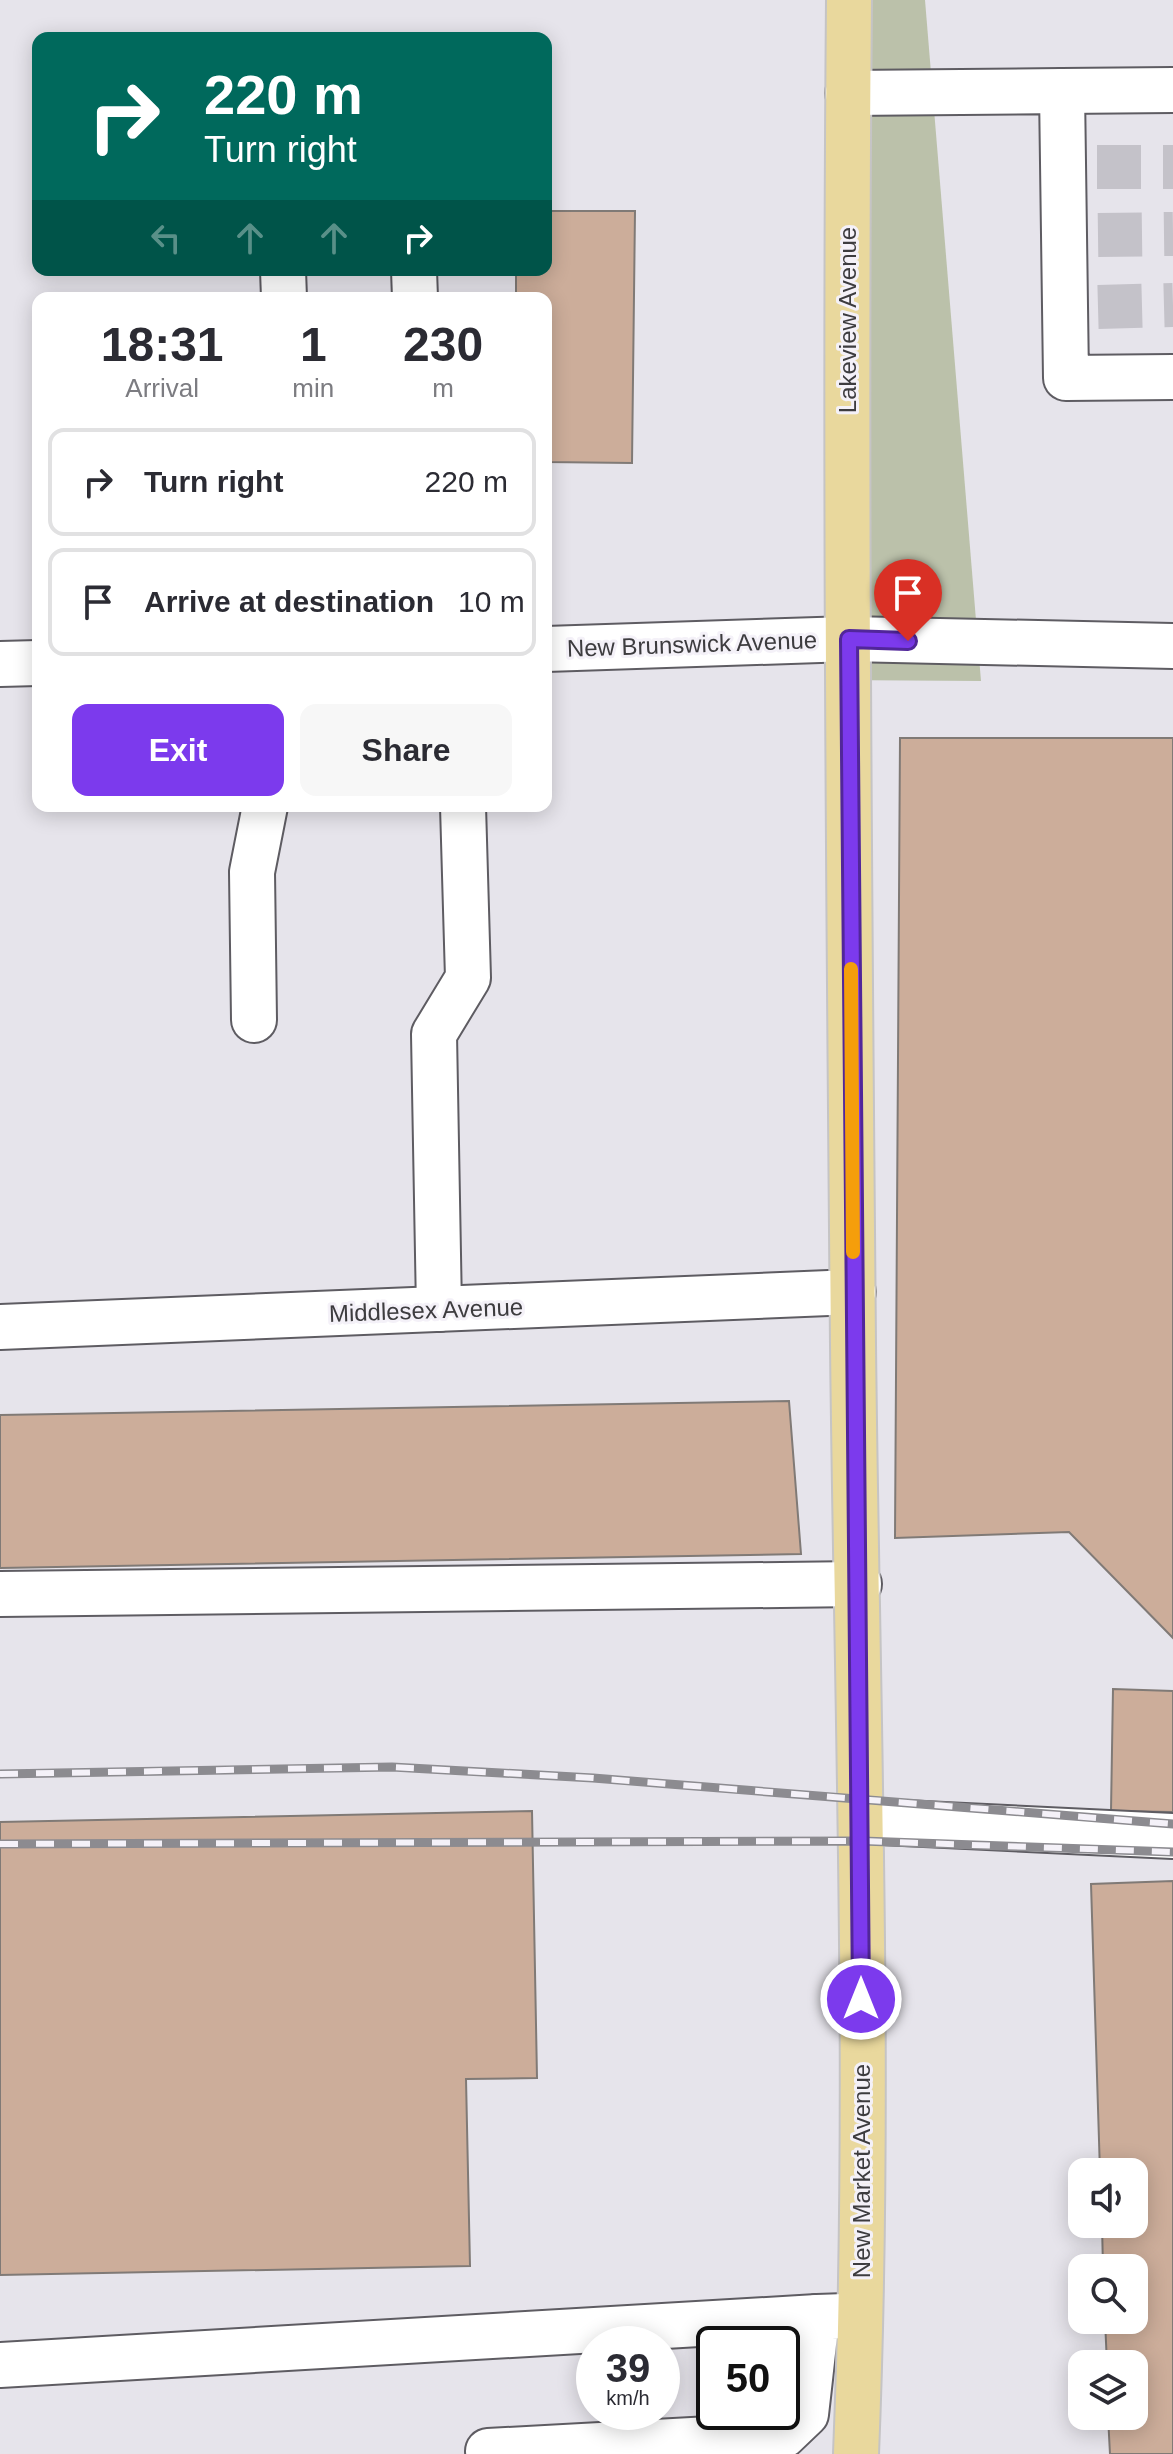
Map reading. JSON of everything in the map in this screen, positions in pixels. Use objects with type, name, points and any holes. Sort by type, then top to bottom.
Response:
[{"type":"main road","name":"Lakeview Avenue","points":[[849,0],[849,639]]},
{"type":"main road","name":"New Market Avenue","points":[[849,639],[853,1292],[861,1821],[860,2315],[856,2454]]},
{"type":"street","points":[[848,93],[1173,90]]},
{"type":"street","points":[[1062,91],[1080,167],[1081,236],[1081,308],[1066,378],[1173,377]]},
{"type":"street","name":"New Brunswick Avenue","points":[[552,649],[849,639],[1173,646]]},
{"type":"street","points":[[0,664],[32,663]]},
{"type":"street","points":[[254,1020],[252,872],[264,812]]},
{"type":"street","points":[[439,1309],[434,1034],[468,978],[463,812]]},
{"type":"street","name":"Middlesex Avenue","points":[[0,1327],[853,1292]]},
{"type":"street","points":[[0,1594],[859,1584]]},
{"type":"street","points":[[861,1821],[1173,1836]]},
{"type":"street","points":[[0,2365],[860,2315]]},
{"type":"street","points":[[488,2451],[784,2435],[806,2414],[817,2317]]},
{"type":"green space","points":[[825,0],[925,0],[981,681],[831,680]]},
{"type":"building","points":[[552,211],[635,211],[632,463],[552,462],[552,292],[516,292],[516,276],[552,276]]},
{"type":"building","points":[[900,738],[1173,738],[1173,1638],[1069,1532],[895,1538]]},
{"type":"building","points":[[789,1401],[801,1554],[0,1568],[0,1415]]},
{"type":"building","points":[[1113,1689],[1173,1691],[1173,1812],[1111,1811]]},
{"type":"building","points":[[532,1811],[537,2078],[466,2079],[470,2266],[0,2275],[0,1822]]},
{"type":"building","points":[[1173,1881],[1173,2454],[1110,2454],[1109,2430],[1148,2430],[1148,2350],[1106,2350],[1106,2334],[1148,2334],[1148,2254],[1103,2254],[1102,2238],[1148,2238],[1148,2158],[1100,2158],[1091,1884]]},
{"type":"tunnel","points":[[1097,167],[1173,167]]},
{"type":"tunnel","points":[[1098,235],[1173,234]]},
{"type":"tunnel","points":[[1098,307],[1173,305]]},
{"type":"railway","points":[[0,1774],[392,1767],[593,1778],[1173,1824]]},
{"type":"railway","points":[[0,1844],[862,1841],[1173,1852]]},
{"type":"slow traffic","points":[[851,969],[853,1252]]},
{"type":"route","points":[[861,1999],[849,639],[908,641]]}]
